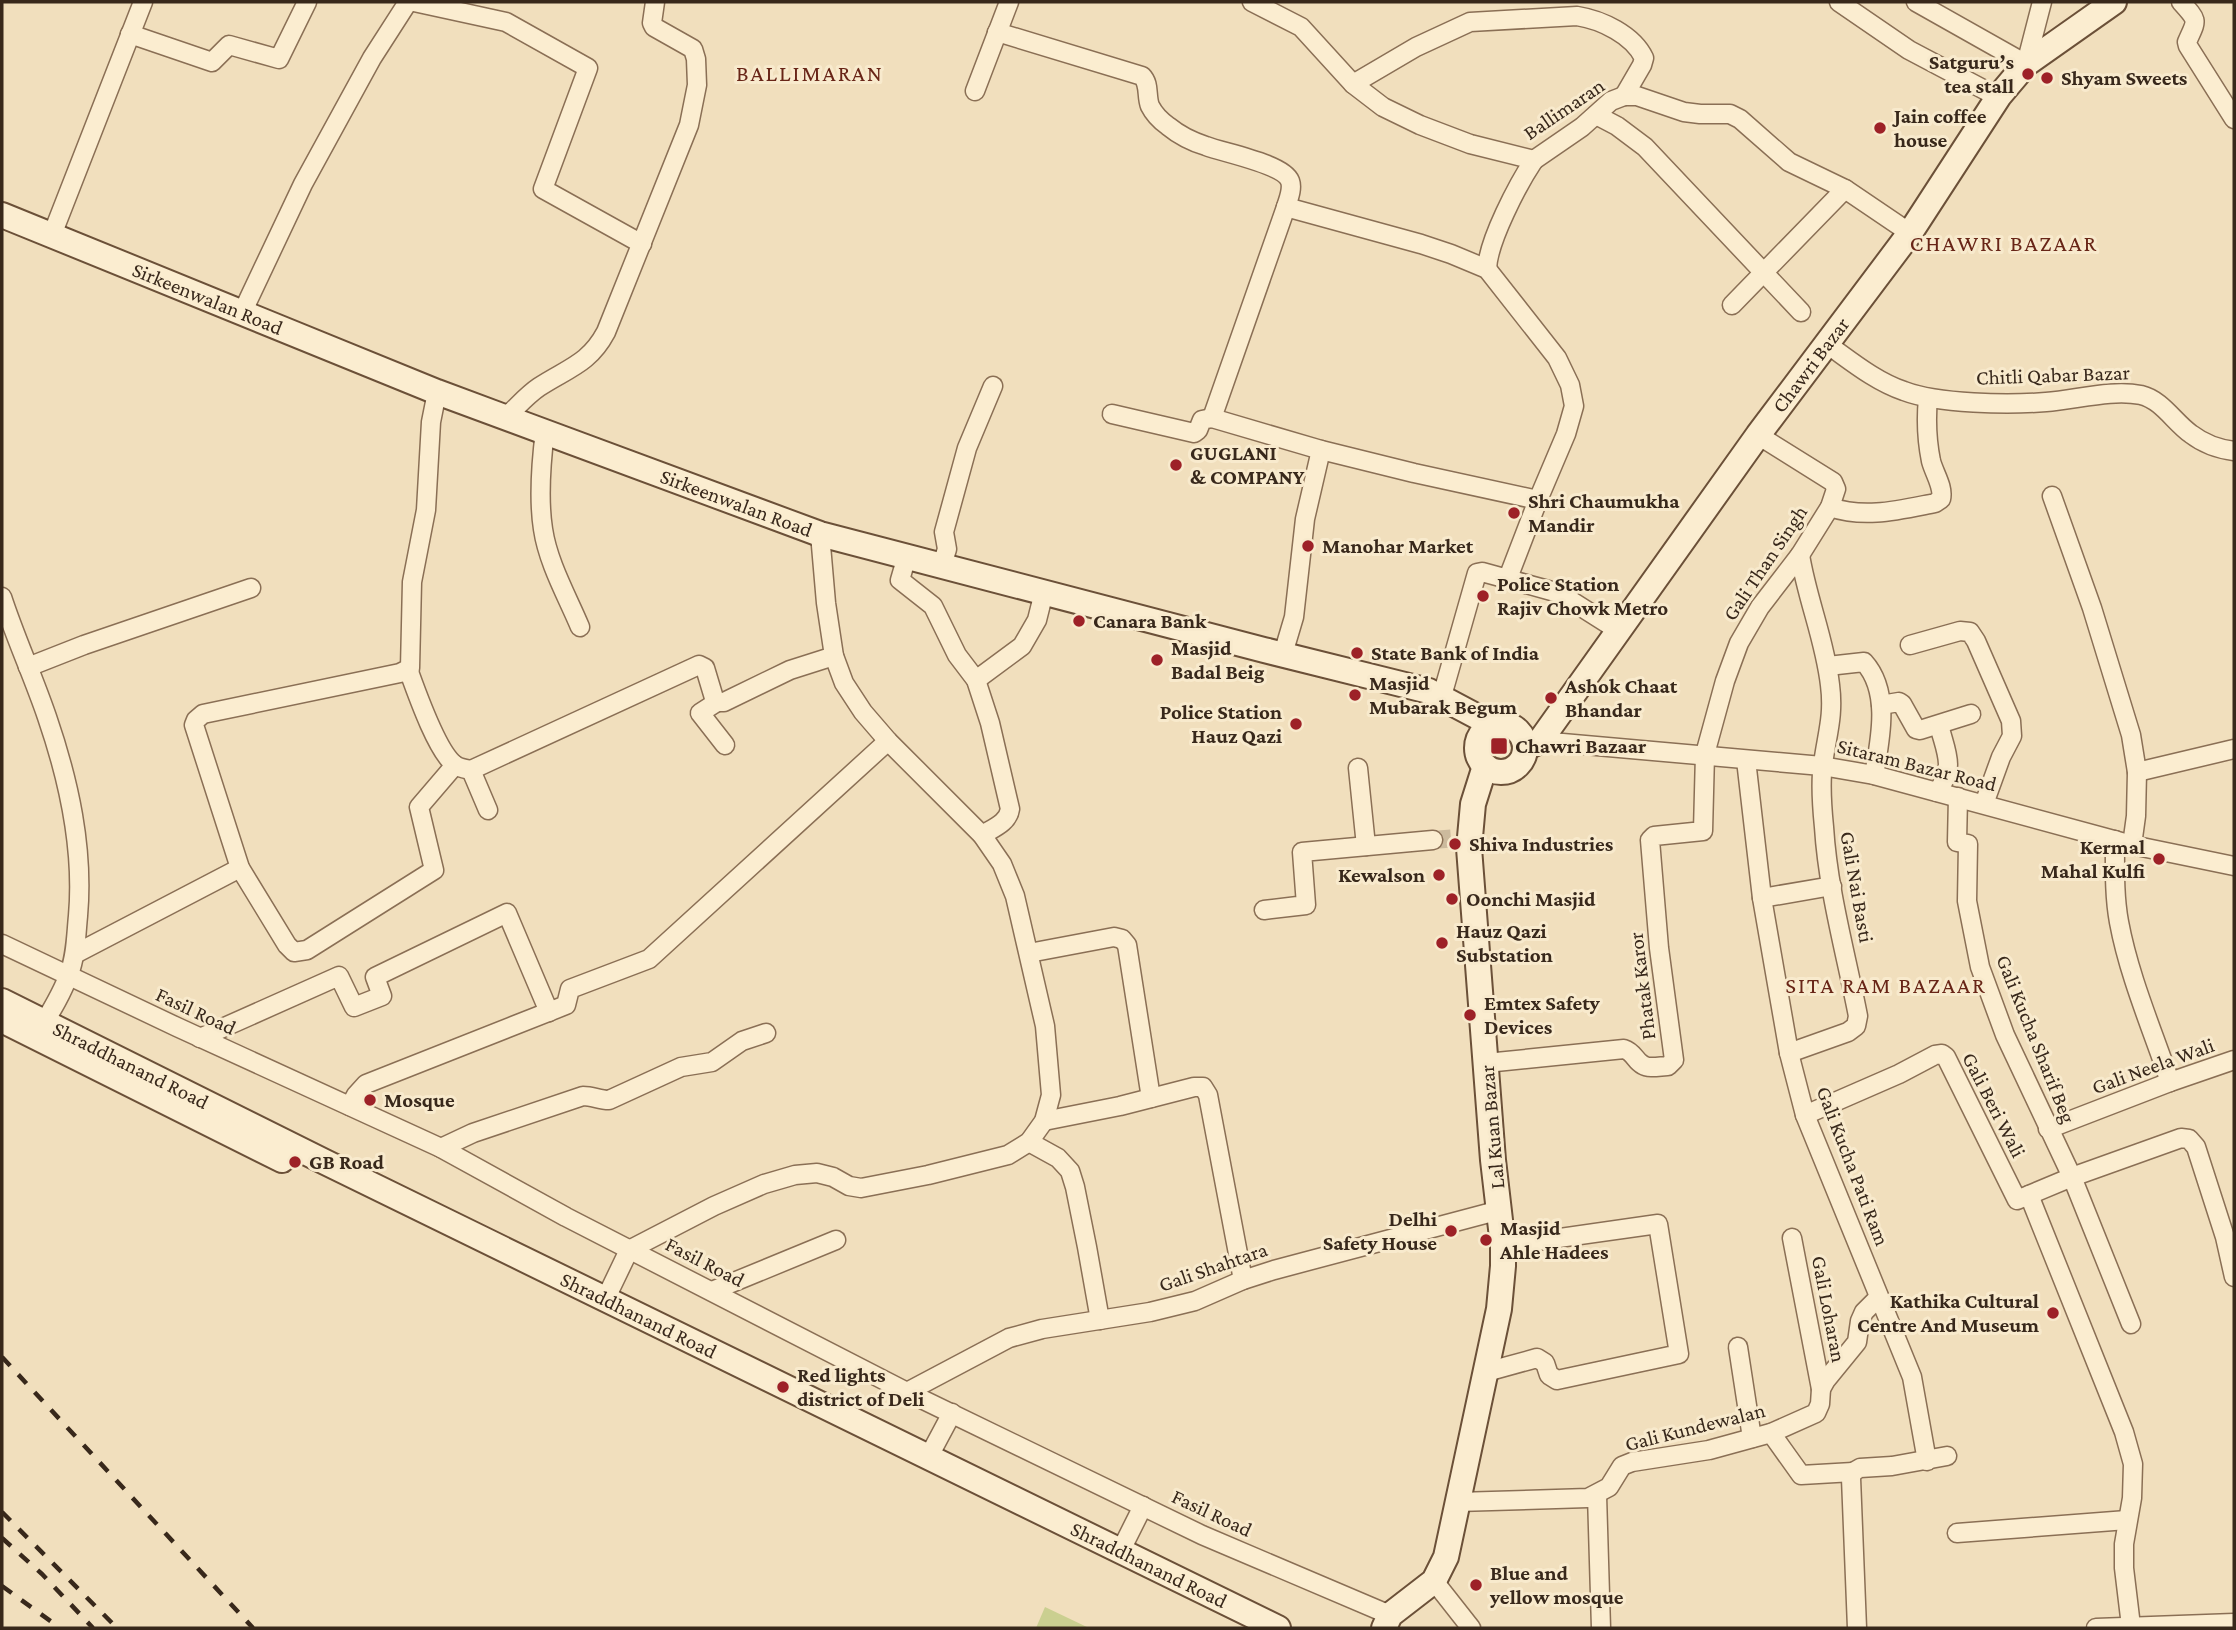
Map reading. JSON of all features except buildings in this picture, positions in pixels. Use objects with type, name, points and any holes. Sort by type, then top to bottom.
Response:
[{"type":"street","points":[[51,235],[143,2]]},
{"type":"street","points":[[130,34],[212,62],[229,45],[279,59],[307,2]]},
{"type":"street","points":[[242,313],[303,184],[372,58],[408,2]]},
{"type":"street","points":[[414,2],[506,22],[588,68],[543,189],[642,244]]},
{"type":"street","points":[[506,417],[537,389],[586,359],[598,348],[689,125],[697,85],[693,48],[654,27],[652,23],[655,2]]},
{"type":"street","points":[[975,90],[1009,2]]},
{"type":"street","name":"Ballimaran","points":[[1252,2],[1301,27],[1353,84],[1382,107],[1469,144],[1534,160],[1611,102],[1625,96],[1637,96],[1684,112],[1730,114],[1740,119],[1790,162],[1844,189],[1910,233]]},
{"type":"street","points":[[1839,2],[1909,50],[1998,97]]},
{"type":"street","points":[[1916,2],[2026,64],[2042,2]]},
{"type":"street","name":"Chawri Bazar","points":[[1533,744],[1619,631],[1758,435],[1910,233],[1998,97],[2026,64],[2114,2]]},
{"type":"street","points":[[2181,2],[2192,14],[2195,22],[2188,46],[2234,119]]},
{"type":"street","points":[[1353,84],[1416,47],[1459,26],[1529,10],[1592,19],[1632,41],[1644,58],[1625,96]]},
{"type":"street","points":[[997,32],[1142,76],[1147,83],[1150,106],[1169,128],[1205,146],[1264,164],[1287,175],[1292,183],[1212,418]]},
{"type":"street","points":[[1596,115],[1617,126],[1645,147],[1801,313]]},
{"type":"street","points":[[1486,269],[1491,248],[1520,183],[1534,160]]},
{"type":"street","points":[[1732,306],[1844,189]]},
{"type":"street","points":[[1286,207],[1421,244],[1486,269],[1558,358],[1570,385],[1574,406],[1566,434],[1508,578]]},
{"type":"street","name":"Sirkeenwalan Road","points":[[2,215],[437,392],[820,534],[1429,691],[1493,725]]},
{"type":"street","name":"Chitli Qabar Bazar","points":[[1827,344],[1875,378],[1902,391],[1928,398],[2043,402],[2124,394],[2144,396],[2161,406],[2190,434],[2215,449],[2234,452]]},
{"type":"street","points":[[942,565],[947,549],[944,532],[967,448],[993,386]]},
{"type":"street","points":[[437,392],[430,422],[426,510],[412,582],[411,665],[400,673],[199,716],[194,725],[240,868],[287,945],[294,952],[307,950],[434,870],[419,807],[463,768],[699,665],[705,668],[713,698],[717,702]]},
{"type":"street","points":[[1830,507],[1869,514],[1935,503],[1941,499],[1943,492],[1931,461],[1928,398]]},
{"type":"street","points":[[1112,414],[1194,433],[1202,420],[1212,418],[1321,450],[1538,500]]},
{"type":"street","points":[[545,431],[540,480],[543,530],[555,569],[580,627]]},
{"type":"street","name":"Gali Than Singh","points":[[1705,754],[1721,693],[1739,643],[1760,607],[1800,555],[1830,507],[1836,489],[1833,482],[1758,435]]},
{"type":"street","points":[[1283,654],[1294,617],[1305,519],[1321,450]]},
{"type":"street","points":[[2052,496],[2081,574],[2131,735],[2137,772],[2136,816],[2123,843],[2119,920],[2127,956],[2170,1082]]},
{"type":"street","points":[[605,1300],[629,1250],[714,1206],[764,1184],[795,1175],[817,1173],[861,1188],[928,1175],[1008,1155],[1029,1142],[1044,1121],[1051,1095],[1045,1027],[1015,896],[1002,864],[982,835],[888,741],[856,703],[844,683],[834,656],[820,534]]},
{"type":"street","name":"Gali Nai Basti","points":[[1789,1053],[1848,1032],[1856,1026],[1858,1016],[1832,886],[1824,829],[1822,766],[1832,722],[1831,688],[1822,637],[1800,555]]},
{"type":"street","points":[[907,556],[900,580],[933,606],[957,655],[976,680],[990,723],[1010,809],[1005,821],[982,835]]},
{"type":"street","points":[[1442,696],[1475,576],[1482,572],[1559,593],[1619,631]]},
{"type":"street","points":[[28,667],[251,588]]},
{"type":"street","points":[[976,680],[1022,646],[1037,621],[1044,592]]},
{"type":"street","points":[[3,604],[47,717],[66,779],[75,823],[80,898],[75,954],[69,975],[40,1029]]},
{"type":"street","points":[[1910,645],[1961,631],[1970,632],[1976,641],[2011,721],[2012,736],[2001,757],[1984,804]]},
{"type":"street","points":[[725,745],[700,713],[717,702],[724,702],[790,670],[834,656]]},
{"type":"street","points":[[1828,666],[1856,661],[1864,662],[1870,668],[1881,705],[1882,725],[1874,775]]},
{"type":"street","points":[[408,669],[443,751],[463,768],[488,810]]},
{"type":"street","points":[[1881,705],[1899,702],[1916,729],[1925,730],[1971,714]]},
{"type":"street","points":[[1493,725],[1509,725],[1524,740],[1533,744],[1521,761],[1500,772],[1485,766],[1477,751],[1477,743],[1486,729],[1493,725]]},
{"type":"street","points":[[1937,792],[1949,772],[1939,725]]},
{"type":"street","points":[[350,1106],[366,1084],[566,1005],[570,989],[649,959],[888,741]]},
{"type":"street","name":"Sitaram Bazar Road","points":[[1533,744],[1705,754],[1822,766],[1874,775],[2123,843],[2234,866]]},
{"type":"street","points":[[2137,772],[2234,749]]},
{"type":"street","name":"Phatak Karor","points":[[1486,1063],[1624,1049],[1630,1051],[1641,1065],[1672,1064],[1674,1060],[1659,947],[1650,840],[1654,836],[1703,831],[1705,754]]},
{"type":"street","name":"Gali Kucha Pati Ram","points":[[1746,760],[1762,898],[1789,1053],[1805,1115],[1912,1377],[1927,1461]]},
{"type":"street","name":"Lal Kuan Bazar","points":[[1387,1622],[1434,1581],[1446,1557],[1499,1309],[1503,1247],[1463,838],[1485,766]]},
{"type":"street","points":[[1359,768],[1366,846]]},
{"type":"street","name":"Gali Kucha Sharif Beg","points":[[1958,797],[1957,842],[1968,844],[1968,901],[1980,967],[2005,1035],[2072,1177],[2131,1324]]},
{"type":"street","points":[[1264,910],[1306,905],[1302,852],[1433,840]]},
{"type":"street","points":[[75,954],[240,868]]},
{"type":"street","points":[[1762,898],[1832,886]]},
{"type":"street","points":[[200,1038],[339,976],[354,1007],[382,996],[375,977],[507,913],[549,1012]]},
{"type":"street","points":[[1029,953],[1114,937],[1122,939],[1127,945],[1151,1098]]},
{"type":"street","name":"Fasil Road","points":[[2,944],[441,1148],[629,1250],[908,1392],[1387,1622]]},
{"type":"street","name":"Shraddhanand Road","points":[[2,1001],[40,1029],[251,1135],[1021,1519],[1254,1628]]},
{"type":"street","name":"Shraddhanand Road","points":[[2,1020],[40,1029]]},
{"type":"street","points":[[441,1148],[473,1133],[583,1096],[609,1100],[681,1067],[712,1062],[742,1041],[766,1033]]},
{"type":"street","name":"Gali Beri Wali","points":[[1805,1115],[1942,1054],[2023,1197]]},
{"type":"street","name":"Gali Neela Wali","points":[[2048,1129],[2234,1060]]},
{"type":"street","points":[[1044,1121],[1203,1087],[1208,1095],[1243,1280]]},
{"type":"street","name":"Shraddhanand Road","points":[[251,1135],[605,1300],[1278,1628]]},
{"type":"street","points":[[2130,1626],[2124,1568],[2133,1464],[2124,1432],[2023,1197],[2181,1138],[2189,1139],[2196,1147],[2229,1236],[2234,1277]]},
{"type":"street","points":[[1029,1142],[1058,1158],[1070,1171],[1100,1320]]},
{"type":"street","name":"Gali Shahtara","points":[[908,1392],[1009,1338],[1042,1329],[1150,1312],[1195,1301],[1243,1280],[1500,1210]]},
{"type":"street","points":[[1486,1372],[1537,1359],[1545,1363],[1549,1376],[1557,1380],[1679,1354],[1658,1224],[1503,1247]]},
{"type":"street","name":"Gali Loharan","points":[[1792,1238],[1821,1389]]},
{"type":"street","points":[[712,1291],[836,1240]]},
{"type":"street","name":"Gali Kundewalan","points":[[1597,1494],[1609,1487],[1622,1466],[1632,1462],[1709,1450],[1771,1433],[1816,1413],[1821,1389],[1857,1342],[1864,1312],[1878,1298]]},
{"type":"street","points":[[1738,1347],[1752,1438]]},
{"type":"street","points":[[928,1458],[952,1413]]},
{"type":"street","points":[[1771,1433],[1801,1475],[1853,1472],[1860,1468],[1892,1466],[1947,1456]]},
{"type":"street","points":[[1853,1472],[1851,1478],[1857,1628]]},
{"type":"street","points":[[1457,1502],[1588,1498],[1597,1494],[1601,1628]]},
{"type":"street","points":[[1120,1552],[1143,1506]]},
{"type":"street","points":[[1957,1533],[2127,1520]]},
{"type":"street","points":[[1434,1581],[1471,1628]]},
{"type":"street","points":[[2096,1628],[2234,1623]]},
{"type":"green space","points":[[1045,1607],[1089,1628],[1036,1628]]},
{"type":"tunnel","points":[[1433,840],[1457,838]]},
{"type":"railway","points":[[2,1357],[253,1628]]},
{"type":"railway","points":[[2,1512],[117,1628]]},
{"type":"railway","points":[[2,1538],[42,1574],[93,1628]]},
{"type":"railway","points":[[2,1586],[60,1628]]},
{"type":"place","name":"Satguru’s tea stall","points":[[2028,74]]},
{"type":"place","name":"Shyam Sweets","points":[[2047,78]]},
{"type":"place","name":"Jain coffee house","points":[[1880,128]]},
{"type":"place","name":"GUGLANI & COMPANY","points":[[1176,465]]},
{"type":"place","name":"Shri Chaumukha Mandir","points":[[1514,513]]},
{"type":"place","name":"Manohar Market","points":[[1308,546]]},
{"type":"place","name":"Police Station Rajiv Chowk Metro","points":[[1483,596]]},
{"type":"place","name":"Canara Bank","points":[[1079,621]]},
{"type":"place","name":"State Bank of India","points":[[1357,653]]},
{"type":"place","name":"Masjid Badal Beig","points":[[1157,660]]},
{"type":"place","name":"Masjid Mubarak Begum","points":[[1355,695]]},
{"type":"place","name":"Ashok Chaat Bhandar","points":[[1551,698]]},
{"type":"place","name":"Police Station Hauz Qazi","points":[[1296,724]]},
{"type":"place","name":"Chawri Bazaar","points":[[1499,746]]},
{"type":"place","name":"Shiva Industries","points":[[1455,844]]},
{"type":"place","name":"Kermal Mahal Kulfi","points":[[2159,859]]},
{"type":"place","name":"Kewalson","points":[[1439,875]]},
{"type":"place","name":"Oonchi Masjid","points":[[1452,899]]},
{"type":"place","name":"Hauz Qazi Substation","points":[[1442,943]]},
{"type":"place","name":"Emtex Safety Devices","points":[[1470,1015]]},
{"type":"place","name":"Mosque","points":[[370,1100]]},
{"type":"place","name":"GB Road","points":[[295,1162]]},
{"type":"place","name":"Delhi Safety House","points":[[1451,1231]]},
{"type":"place","name":"Masjid Ahle Hadees","points":[[1486,1240]]},
{"type":"place","name":"Kathika Cultural Centre And Museum","points":[[2053,1313]]},
{"type":"place","name":"Red lights district of Deli","points":[[783,1387]]},
{"type":"place","name":"Blue and yellow mosque","points":[[1476,1585]]},
{"type":"district","name":"BALLIMARAN","points":[[810,73]]},
{"type":"district","name":"CHAWRI BAZAAR","points":[[2004,243]]},
{"type":"district","name":"SITA RAM BAZAAR","points":[[1886,985]]}]
